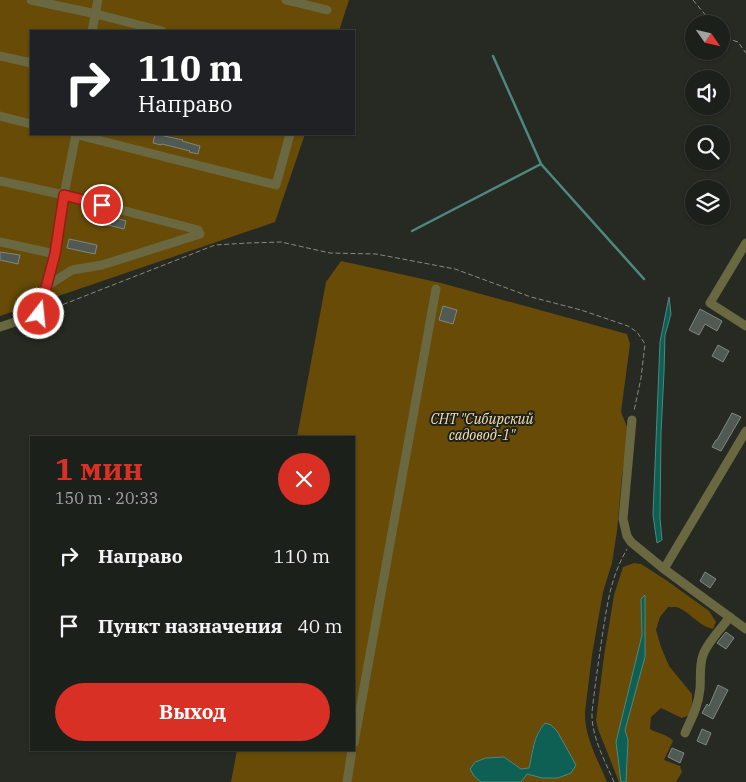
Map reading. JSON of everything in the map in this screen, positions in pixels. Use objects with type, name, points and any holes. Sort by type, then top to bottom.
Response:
[{"type":"street","points":[[31,0],[158,30]]},
{"type":"street","points":[[92,30],[98,0]]},
{"type":"street","points":[[286,0],[327,10]]},
{"type":"street","points":[[0,56],[30,64]]},
{"type":"street","points":[[0,116],[30,124]]},
{"type":"street","points":[[0,327],[39,314],[55,254],[75,135]]},
{"type":"street","points":[[79,135],[276,185],[290,135]]},
{"type":"street","points":[[0,181],[64,195],[198,230],[200,234],[102,265],[72,270],[47,286]]},
{"type":"street","points":[[0,242],[55,254]]},
{"type":"street","points":[[746,244],[710,303],[746,326]]},
{"type":"street","points":[[355,737],[436,289]]},
{"type":"street","points":[[632,420],[623,519],[629,539],[664,569],[730,617],[745,625]]},
{"type":"street","points":[[664,569],[746,431]]},
{"type":"street","points":[[684,733],[697,707],[703,654],[730,617]]},
{"type":"street","points":[[347,782],[352,751]]},
{"type":"path","points":[[693,0],[706,15]]},
{"type":"path","points":[[730,39],[738,42],[746,54]]},
{"type":"path","points":[[39,314],[215,245],[281,242],[330,253],[376,254],[455,269],[531,297],[581,310],[628,326],[637,332],[645,344],[641,378],[632,420]]},
{"type":"path","points":[[614,782],[593,730],[592,712],[609,594],[629,539]]},
{"type":"green space","points":[[0,0],[349,0],[339,30],[30,30],[30,135],[305,135],[275,222],[0,316]]},
{"type":"green space","name":"СНТ \"Сибирский садовод-1\"","points":[[341,261],[441,283],[627,334],[630,344],[621,412],[629,432],[612,563],[603,592],[592,655],[585,712],[589,739],[607,782],[521,782],[527,774],[534,776],[541,727],[534,742],[529,768],[521,769],[504,757],[474,776],[481,782],[231,782],[237,751],[355,751],[355,436],[297,436],[326,282]]},
{"type":"green space","points":[[634,563],[641,564],[666,580],[709,611],[716,622],[713,629],[703,625],[681,609],[668,607],[660,617],[656,630],[669,666],[692,694],[690,715],[682,718],[661,708],[651,717],[650,729],[673,741],[664,760],[680,766],[682,772],[676,782],[619,782],[596,720],[614,595],[623,567]]},
{"type":"water","points":[[669,297],[671,314],[665,335],[661,433],[660,518],[662,540],[657,543],[653,515],[660,342]]},
{"type":"water","points":[[645,595],[645,657],[625,730],[628,740],[626,782],[621,782],[616,742],[642,635],[641,599]]},
{"type":"water","points":[[545,723],[551,725],[557,731],[576,765],[571,773],[558,778],[542,778],[527,774],[521,782],[481,782],[474,776],[470,769],[475,762],[486,758],[504,757],[521,769],[529,768],[538,733]]},
{"type":"building","points":[[155,135],[160,135],[200,146],[198,154],[153,143]]},
{"type":"building","points":[[99,213],[126,221],[124,229],[96,222]]},
{"type":"building","points":[[69,239],[97,245],[95,254],[67,248]]},
{"type":"building","points":[[0,252],[20,255],[18,264],[0,260]]},
{"type":"building","points":[[443,306],[457,310],[453,324],[439,320]]},
{"type":"building","points":[[700,309],[722,321],[717,331],[705,324],[699,335],[689,330]]},
{"type":"building","points":[[718,345],[729,351],[723,362],[712,356]]},
{"type":"building","points":[[732,413],[741,417],[721,451],[712,447]]},
{"type":"building","points":[[705,572],[716,579],[710,588],[700,581]]},
{"type":"building","points":[[726,632],[734,638],[726,649],[717,643]]},
{"type":"building","points":[[718,685],[728,690],[713,719],[702,713],[707,704],[709,706]]},
{"type":"building","points":[[702,729],[711,733],[706,745],[697,741]]},
{"type":"building","points":[[672,748],[684,753],[680,763],[668,757]]},
{"type":"waterway","points":[[493,56],[541,164],[644,279]]},
{"type":"waterway","points":[[412,231],[541,164]]},
{"type":"route","points":[[39,314],[55,254],[64,195],[102,205]]}]
